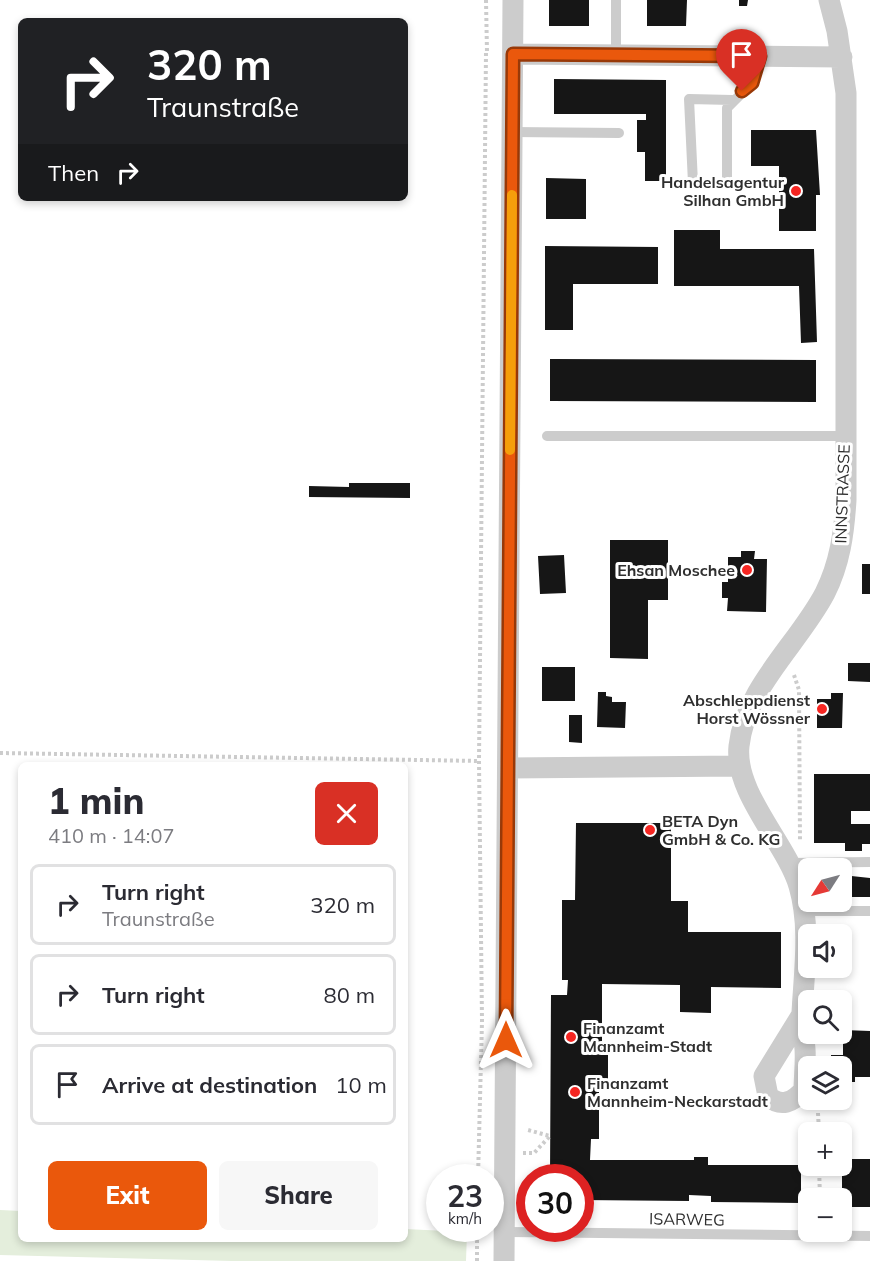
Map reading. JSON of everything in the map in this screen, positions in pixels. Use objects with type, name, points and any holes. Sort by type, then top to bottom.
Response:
[{"type":"street","points":[[504,1261],[513,0]]},
{"type":"street","name":"INNSTRASSE","points":[[740,766],[741,732],[751,707],[825,592],[838,558],[845,510],[846,93],[842,57],[830,0]]},
{"type":"street","points":[[513,54],[842,57]]},
{"type":"street","points":[[508,768],[740,766],[757,808],[789,863],[798,885]]},
{"type":"street","points":[[803,990],[804,912]]},
{"type":"lane","points":[[616,0],[616,55]]},
{"type":"lane","points":[[732,100],[689,99],[693,183],[727,183],[727,108],[732,100],[752,83],[760,56]]},
{"type":"lane","points":[[512,132],[619,133]]},
{"type":"lane","points":[[547,436],[845,436]]},
{"type":"lane","points":[[789,863],[870,862]]},
{"type":"lane","points":[[852,911],[870,911]]},
{"type":"lane","name":"ISARWEG","points":[[505,1233],[870,1236]]},
{"type":"path","points":[[478,1164],[482,1021],[479,761],[486,52]]},
{"type":"path","points":[[787,651],[799,690],[801,838],[789,863]]},
{"type":"path","points":[[0,753],[479,761]]},
{"type":"path","points":[[818,1113],[818,1122]]},
{"type":"path","points":[[505,1154],[534,1153],[550,1136],[528,1130]]},
{"type":"path","points":[[477,1242],[477,1261]]},
{"type":"green space","points":[[0,1210],[18,1211],[18,1242],[408,1242],[408,1229],[426,1230],[426,1242],[467,1242],[466,1261],[232,1261],[0,1255]]},
{"type":"building","points":[[549,0],[589,0],[589,26],[549,26]]},
{"type":"building","points":[[647,0],[687,0],[686,26],[647,26]]},
{"type":"building","points":[[739,0],[748,0],[747,6],[739,6]]},
{"type":"building","points":[[554,79],[666,80],[666,181],[645,181],[645,152],[637,152],[637,120],[646,120],[646,114],[554,114]]},
{"type":"building","points":[[751,130],[816,130],[820,195],[816,195],[816,231],[779,231],[779,166],[751,166]]},
{"type":"building","points":[[546,178],[586,179],[586,219],[546,219]]},
{"type":"building","points":[[674,230],[720,230],[720,249],[814,249],[817,342],[801,343],[799,286],[674,286]]},
{"type":"building","points":[[545,246],[658,247],[658,284],[573,284],[573,330],[545,330]]},
{"type":"building","points":[[550,359],[816,360],[816,402],[550,401]]},
{"type":"building","points":[[349,483],[410,483],[410,498],[309,497],[309,486],[349,487]]},
{"type":"building","points":[[610,540],[668,540],[668,600],[648,600],[648,659],[610,658]]},
{"type":"building","name":"Ehsan Moschee","points":[[741,551],[755,551],[754,559],[767,559],[766,612],[727,611],[728,598],[722,598],[722,582],[728,582],[728,557],[741,557]]},
{"type":"building","points":[[564,555],[566,593],[540,594],[538,556]]},
{"type":"building","points":[[862,564],[870,564],[870,594],[862,594]]},
{"type":"building","points":[[848,663],[870,663],[870,682],[848,681]]},
{"type":"building","points":[[542,667],[575,667],[575,701],[542,701]]},
{"type":"building","points":[[598,692],[606,692],[606,696],[612,697],[612,702],[626,702],[625,728],[597,727]]},
{"type":"building","points":[[831,693],[843,693],[842,728],[817,728],[817,699],[831,699]]},
{"type":"building","points":[[569,715],[582,715],[582,743],[569,742]]},
{"type":"building","points":[[814,774],[870,774],[870,811],[851,811],[851,824],[870,824],[870,844],[862,844],[862,851],[845,851],[845,843],[814,843]]},
{"type":"building","points":[[576,823],[671,823],[671,901],[688,901],[688,932],[781,932],[781,988],[711,987],[711,1013],[680,1012],[680,985],[602,984],[602,1051],[608,1051],[608,1083],[599,1083],[599,1139],[591,1139],[590,1160],[694,1160],[694,1157],[708,1157],[708,1165],[798,1165],[801,1188],[798,1188],[798,1203],[711,1202],[711,1196],[689,1195],[689,1201],[594,1200],[594,1164],[550,1164],[551,995],[567,995],[568,980],[562,980],[562,900],[575,900]]},
{"type":"building","points":[[852,876],[870,878],[870,897],[852,897]]},
{"type":"building","points":[[852,1030],[870,1031],[870,1077],[855,1077],[855,1082],[852,1082],[852,1056],[831,1056],[843,1055],[843,1044],[852,1044]]},
{"type":"building","points":[[852,1159],[870,1159],[870,1207],[852,1207],[852,1188],[842,1188],[842,1176],[852,1176]]},
{"type":"slow traffic","points":[[510,450],[512,195]]},
{"type":"place","name":"Handelsagentur Silhan GmbH","points":[[796,191]]},
{"type":"place","name":"Ehsan Moschee","points":[[747,570]]},
{"type":"place","name":"Abschleppdienst Horst Wössner","points":[[822,709]]},
{"type":"place","name":"BETA Dyn GmbH & Co. KG","points":[[650,830]]},
{"type":"place","name":"Finanzamt Mannheim-Stadt","points":[[571,1037]]},
{"type":"place","name":"Finanzamt Mannheim-Neckarstadt","points":[[575,1092]]},
{"type":"route","points":[[506,1040],[513,54],[760,56],[752,83],[742,91]]}]
